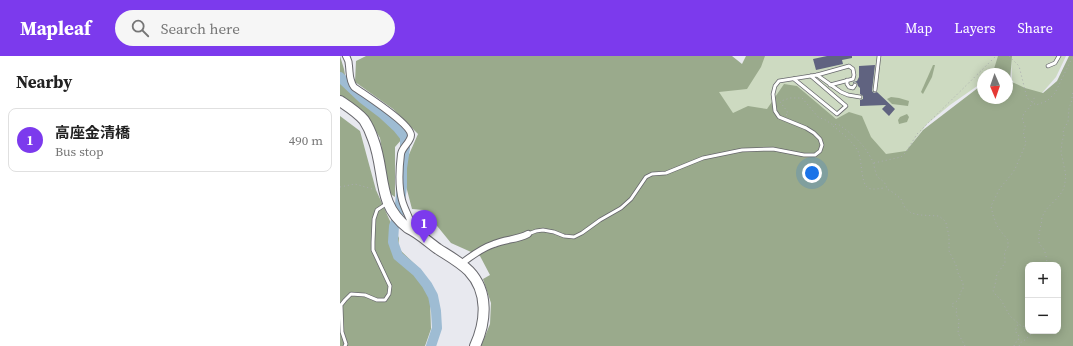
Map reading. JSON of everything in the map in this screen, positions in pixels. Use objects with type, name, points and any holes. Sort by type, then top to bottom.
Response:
[{"type":"highway","points":[[340,102],[358,114],[365,121],[370,130],[377,148],[387,203],[401,223],[461,264],[475,278],[483,300],[484,316],[482,328],[475,346]]},
{"type":"street","points":[[346,56],[349,64],[351,83],[354,87],[403,122],[410,131],[410,140],[402,149],[399,186],[404,207],[411,221],[410,229]]},
{"type":"street","points":[[461,264],[493,244],[528,234]]},
{"type":"lane","points":[[875,90],[879,56]]},
{"type":"lane","points":[[1048,66],[1055,63],[1059,56]]},
{"type":"lane","points":[[528,234],[543,230],[574,238],[621,208],[631,198],[646,177],[652,174],[666,173],[703,158],[742,150],[773,149],[815,155],[820,151],[822,145],[820,139],[806,128],[779,117],[775,111],[773,94],[775,86],[779,81],[811,76],[849,66],[853,69],[855,82],[853,88],[849,87],[847,80]]},
{"type":"lane","points":[[817,74],[841,92],[860,97]]},
{"type":"lane","points":[[794,79],[837,114],[846,106],[811,76]]},
{"type":"lane","points":[[830,84],[847,80],[855,82]]},
{"type":"lane","points":[[345,346],[346,344],[342,332],[341,305],[345,300],[351,294],[365,295],[377,300],[385,300],[389,294],[390,286],[373,250],[374,219],[377,210],[387,203]]},
{"type":"path","points":[[874,164],[901,157],[906,152],[917,134],[996,56]]},
{"type":"path","points":[[1009,56],[1019,66],[1027,98],[1036,105],[1042,103],[1055,93],[1073,56]]},
{"type":"path","points":[[1047,262],[1045,253],[1039,244],[1039,229],[1045,212],[1060,196],[1066,178],[1066,171],[1061,152],[1064,136],[1063,130],[1068,122],[1069,108],[1073,92]]},
{"type":"path","points":[[1025,327],[1018,324],[1010,316],[1001,300],[993,291],[996,285],[997,274],[1005,262],[1004,253],[1008,247],[1008,240],[997,226],[992,215],[991,206],[1000,188],[1015,169],[1026,143],[1023,131],[1025,126],[1022,122],[1022,117],[1031,106],[1035,96]]},
{"type":"path","points":[[778,116],[788,114],[780,102],[781,101],[790,98],[802,98],[819,118],[824,119],[833,125],[853,144],[858,152],[863,170],[863,179],[866,186],[874,190],[876,188],[887,188]]},
{"type":"path","points":[[833,125],[838,124],[855,136],[872,158],[877,176],[883,181],[887,188],[901,200],[905,208],[911,213],[939,216],[946,223],[949,236],[949,251],[963,283],[963,290],[960,292],[960,297],[952,304],[952,306],[957,309],[956,314],[959,320],[958,333],[965,346]]},
{"type":"path","points":[[340,187],[355,184],[384,192]]},
{"type":"path","points":[[1014,346],[1015,343],[1018,342],[1019,336],[1016,331],[1018,324]]},
{"type":"path","points":[[1019,346],[1022,340],[1025,340],[1031,334]]},
{"type":"green space","points":[[340,56],[347,86],[399,126],[402,139],[395,147],[395,197],[389,193],[380,138],[366,115],[340,97]]},
{"type":"green space","points":[[366,56],[732,56],[742,64],[746,56],[765,56],[761,67],[747,89],[719,92],[733,113],[748,106],[767,109],[784,84],[797,86],[836,119],[849,112],[862,116],[871,137],[886,154],[906,151],[923,130],[977,89],[977,104],[1013,104],[1013,82],[1025,88],[1043,93],[1057,81],[1069,56],[1073,56],[1073,346],[481,346],[490,324],[491,303],[483,279],[490,275],[480,256],[451,243],[424,210],[412,209],[406,186],[407,159],[418,134],[393,109],[355,82],[356,61]]},
{"type":"green space","points":[[762,56],[999,56],[997,68],[977,68],[977,86],[950,105],[927,124],[903,155],[883,158],[828,127],[776,114],[728,119],[710,89]]},
{"type":"green space","points":[[998,56],[1012,56],[1011,68],[994,68]]},
{"type":"green space","points":[[1011,56],[1066,56],[1056,77],[1042,93],[1023,96],[1013,81],[1013,68],[1012,68]]},
{"type":"green space","points":[[933,65],[935,65],[932,77],[923,94],[921,92]]},
{"type":"green space","points":[[891,97],[909,101],[908,106],[892,104],[887,99]]},
{"type":"green space","points":[[907,114],[909,117],[907,122],[899,124],[898,120],[900,117]]},
{"type":"green space","points":[[340,116],[360,131],[376,190],[399,238],[398,248],[422,271],[430,301],[431,329],[425,346],[340,346]]},
{"type":"building","points":[[827,56],[852,56],[852,58],[842,60],[843,64],[816,70],[813,59]]},
{"type":"building","points":[[875,65],[872,91],[874,93],[877,92],[895,109],[889,116],[882,109],[886,105],[860,106],[860,100],[863,99],[863,96],[860,94],[860,88],[857,83],[853,83],[853,82],[857,81],[859,77],[859,66]]},
{"type":"waterway","points":[[340,77],[362,98],[383,114],[405,137],[399,213],[394,226],[393,242],[398,256],[417,272],[433,296],[437,328],[431,346]]},
{"type":"place","name":"高座金清橋","points":[[424,243]]}]
